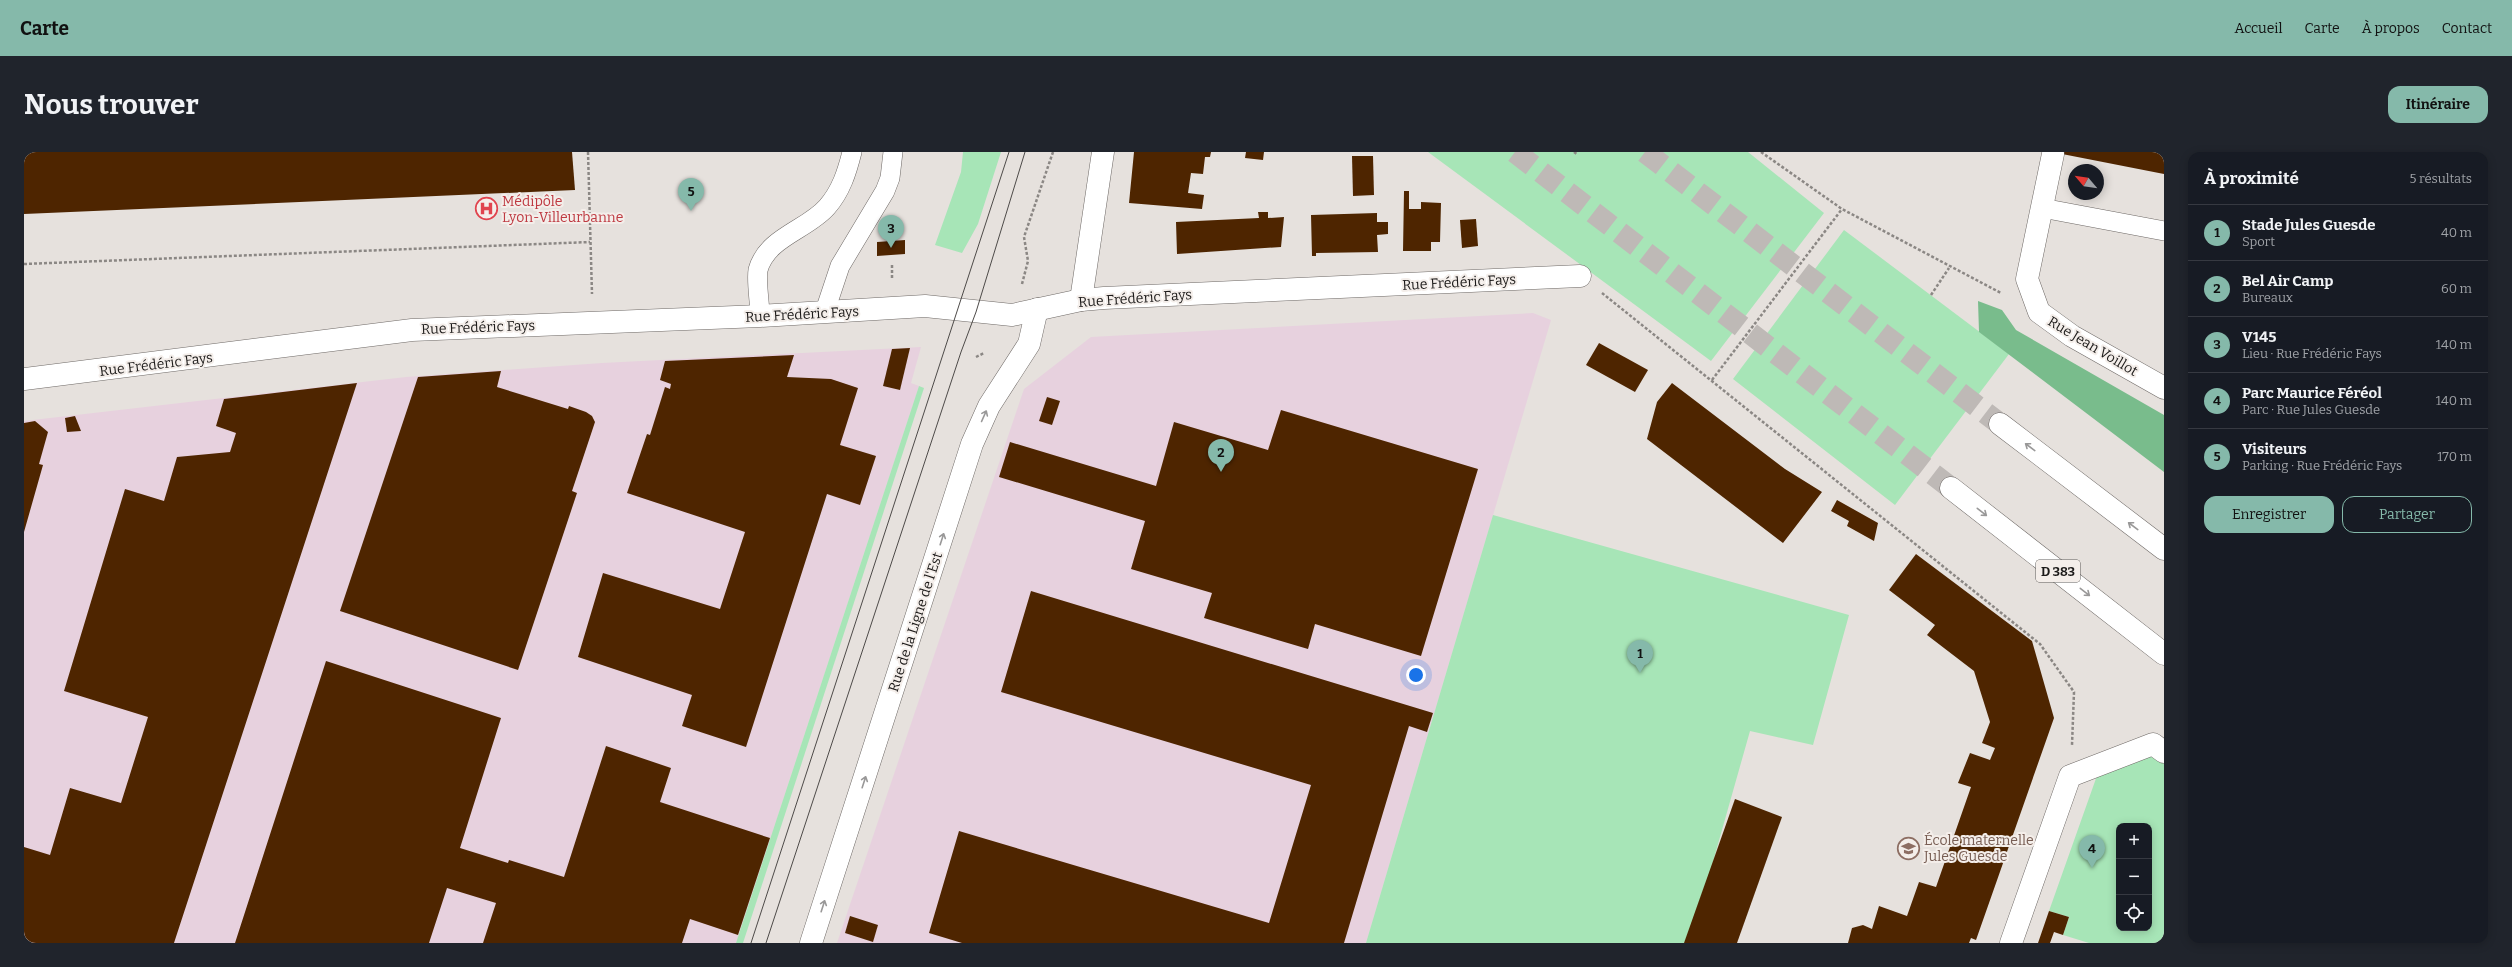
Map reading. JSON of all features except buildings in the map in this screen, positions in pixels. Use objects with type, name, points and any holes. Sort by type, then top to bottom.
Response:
[{"type":"main road","points":[[1082,300],[1103,152]]},
{"type":"main road","name":"Rue Jean Voillot","points":[[2053,154],[2027,279],[2039,312],[2072,336],[2164,388]]},
{"type":"main road","name":"Rue Frédéric Fays","points":[[24,380],[412,330],[760,316],[825,311],[892,310],[925,306],[1012,315],[1082,300],[1580,276]]},
{"type":"main road","name":"Rue de la Ligne de l'Est","points":[[811,943],[972,444],[989,406],[1029,344],[1037,310]]},
{"type":"main road","points":[[2000,424],[2164,550]]},
{"type":"main road","name":"D 383","points":[[1951,488],[2164,654]]},
{"type":"main road","points":[[2011,943],[2070,776],[2153,744],[2164,752]]},
{"type":"lane","points":[[760,316],[758,271],[774,245],[826,208],[845,178],[852,152]]},
{"type":"lane","points":[[825,311],[840,266],[885,191],[890,178],[892,152]]},
{"type":"lane","points":[[2042,208],[2164,231]]},
{"type":"path","points":[[588,152],[594,323]]},
{"type":"path","points":[[1025,274],[1028,261],[1024,237],[1053,152]]},
{"type":"path","points":[[1574,152],[1578,155]]},
{"type":"path","points":[[1761,152],[1842,209],[1949,268],[2039,312]]},
{"type":"path","points":[[1712,380],[1842,209]]},
{"type":"path","points":[[24,264],[590,242]]},
{"type":"path","points":[[1931,295],[1949,268]]},
{"type":"path","points":[[1580,276],[1712,380],[2040,644],[2074,692],[2070,776]]},
{"type":"path","points":[[976,357],[984,353]]},
{"type":"shaded area","points":[[1533,313],[1551,320],[1366,943],[837,943],[1024,389],[1091,337]]},
{"type":"shaded area","points":[[921,347],[911,383],[919,386],[736,943],[24,943],[24,421],[406,377],[602,363]]},
{"type":"green space","points":[[963,152],[1001,152],[978,224],[962,253],[935,245],[961,172]]},
{"type":"green space","points":[[1428,152],[1748,152],[1824,213],[1711,361]]},
{"type":"green space","points":[[1844,230],[2009,354],[1895,505],[1733,379]]},
{"type":"green space","points":[[1978,301],[2002,310],[2016,330],[2164,415],[2164,472],[1979,332]]},
{"type":"green space","points":[[919,386],[924,388],[743,943],[736,943]]},
{"type":"green space","points":[[1493,515],[1849,615],[1813,745],[1750,731],[1690,943],[1366,943]]},
{"type":"green space","points":[[2148,752],[2164,764],[2164,943],[2089,943],[2063,935],[2069,917],[2049,911],[2099,770]]},
{"type":"tunnel","points":[[1515,152],[1951,488]]},
{"type":"tunnel","points":[[1645,152],[2000,424]]},
{"type":"tram line","points":[[751,943],[1009,152]]},
{"type":"tram line","points":[[766,943],[961,352],[976,312],[1025,152]]},
{"type":"place","name":"Médipôle Lyon-Villeurbanne","points":[[486,209]]},
{"type":"place","name":"Visiteurs","points":[[691,211]]},
{"type":"place","name":"V145","points":[[891,248]]},
{"type":"place","name":"Bel Air Camp","points":[[1221,472]]},
{"type":"place","name":"Stade Jules Guesde","points":[[1640,673]]},
{"type":"place","name":"École maternelle Jules Guesde","points":[[1908,848]]},
{"type":"place","name":"Parc Maurice Féréol","points":[[2092,868]]}]
